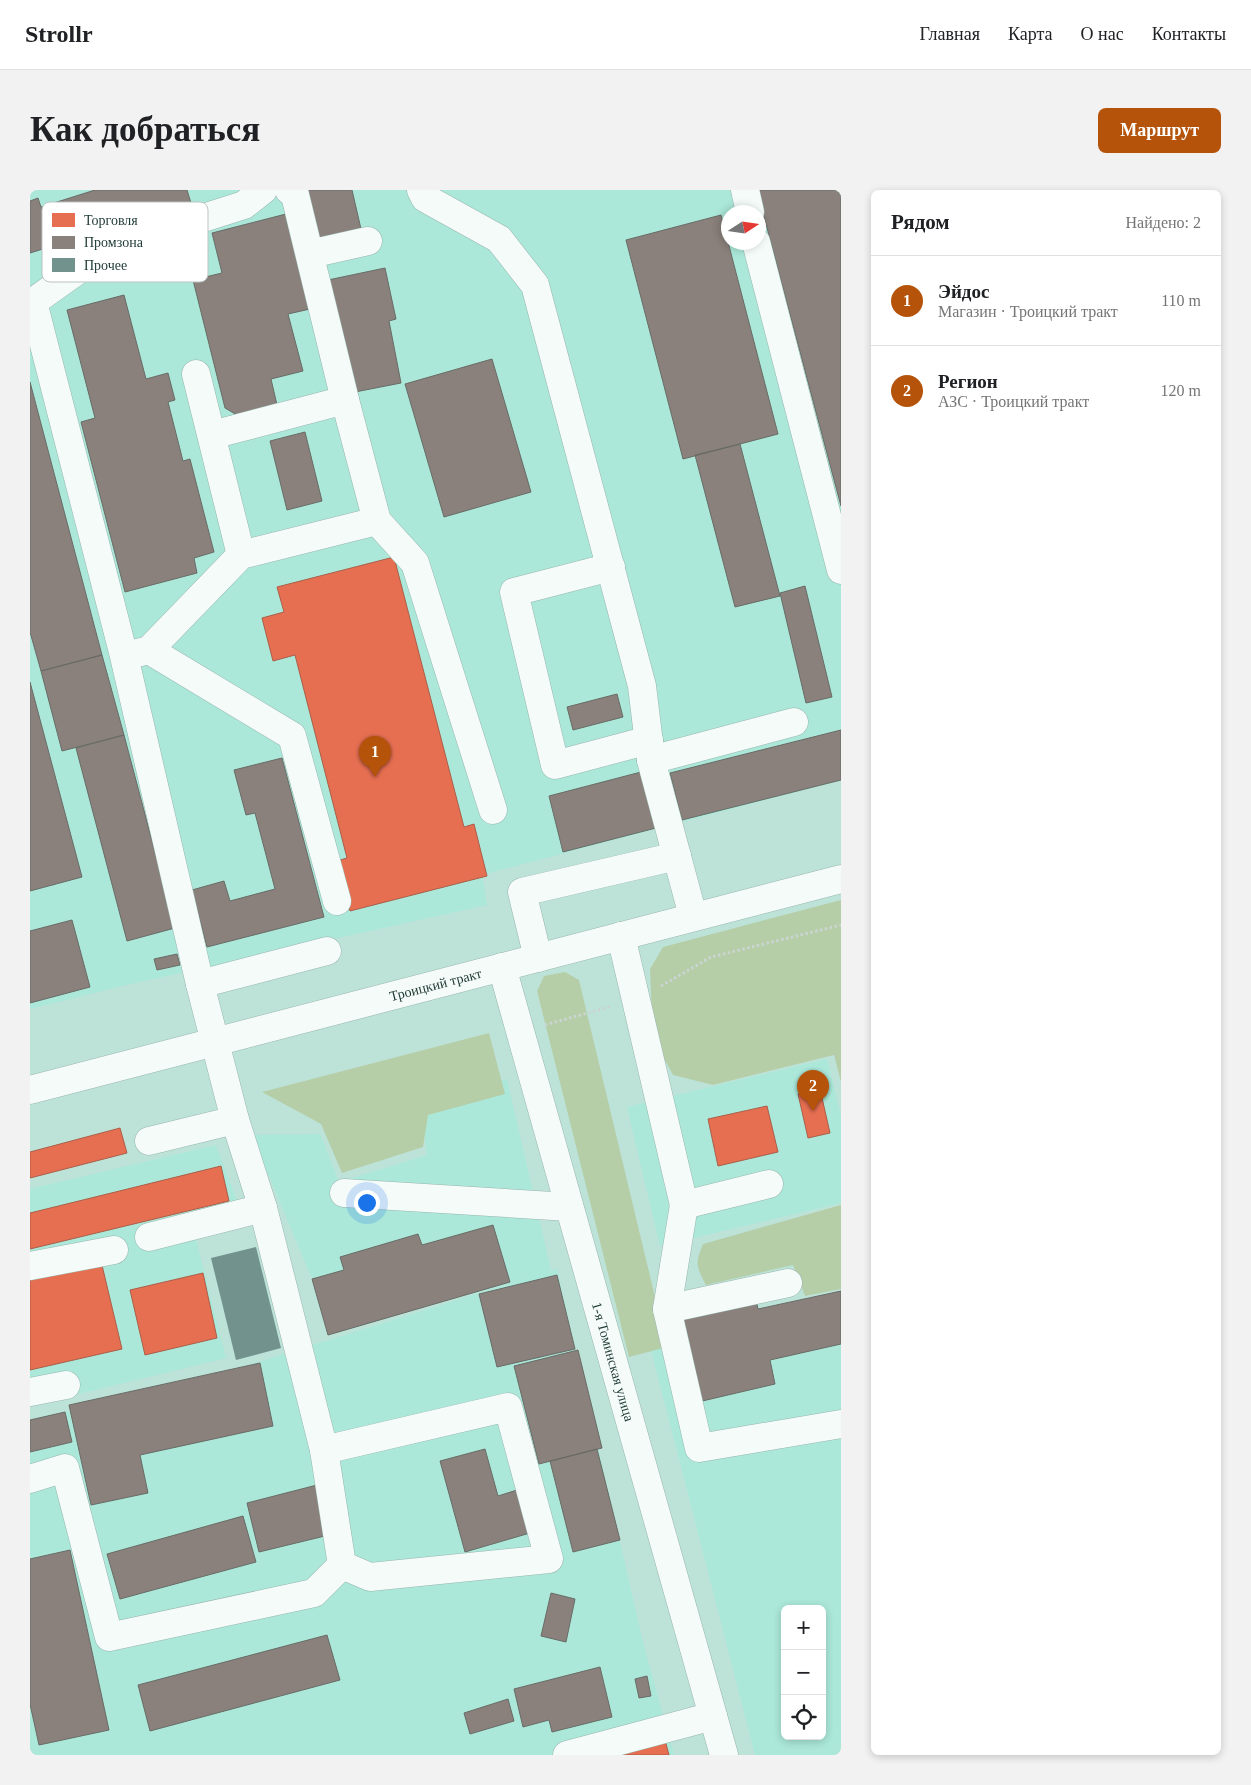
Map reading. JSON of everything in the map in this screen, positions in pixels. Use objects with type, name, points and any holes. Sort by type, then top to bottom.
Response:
[{"type":"main road","points":[[208,216],[244,205],[263,190]]},
{"type":"main road","points":[[289,190],[296,195],[345,400],[377,521],[415,562],[493,810]]},
{"type":"main road","points":[[421,190],[425,198],[500,239],[535,285],[642,686],[650,750],[693,916]]},
{"type":"main road","points":[[745,190],[748,205]]},
{"type":"main road","points":[[310,254],[368,241]]},
{"type":"main road","points":[[758,250],[841,570]]},
{"type":"main road","points":[[60,282],[32,302],[137,653],[200,984],[235,1120],[263,1208],[324,1450],[342,1565]]},
{"type":"main road","points":[[196,374],[241,555]]},
{"type":"main road","points":[[212,435],[345,400]]},
{"type":"main road","points":[[137,653],[241,555],[377,521]]},
{"type":"main road","points":[[610,567],[514,592],[555,765],[650,750],[794,722]]},
{"type":"main road","points":[[137,653],[292,736],[337,901]]},
{"type":"main road","points":[[538,958],[522,892],[677,856]]},
{"type":"main road","name":"Троицкий тракт","points":[[30,1090],[841,879]]},
{"type":"main road","points":[[622,936],[684,1205],[667,1309],[700,1448],[841,1424]]},
{"type":"main road","points":[[200,984],[327,951]]},
{"type":"main road","name":"1-я Томинская улица","points":[[502,967],[724,1755]]},
{"type":"main road","points":[[149,1141],[235,1120]]},
{"type":"main road","points":[[684,1205],[769,1184]]},
{"type":"main road","points":[[344,1193],[569,1207]]},
{"type":"main road","points":[[149,1236],[263,1208]]},
{"type":"main road","points":[[30,1266],[114,1250]]},
{"type":"main road","points":[[667,1309],[788,1283]]},
{"type":"main road","points":[[30,1392],[66,1385]]},
{"type":"main road","points":[[324,1450],[508,1407],[549,1558],[370,1577],[342,1565]]},
{"type":"main road","points":[[30,1478],[65,1468],[110,1637],[314,1593],[342,1565]]},
{"type":"main road","points":[[567,1755],[713,1716]]},
{"type":"path","points":[[521,1032],[637,1000],[711,957],[841,926]]},
{"type":"shaded area","points":[[30,190],[841,190],[841,780],[482,875],[487,905],[122,986],[30,1009]]},
{"type":"shaded area","points":[[841,900],[841,1082],[834,1055],[713,1085],[673,1075],[659,1049],[652,1015],[650,969],[663,947]]},
{"type":"shaded area","points":[[565,972],[579,980],[667,1347],[629,1357],[537,991],[544,976]]},
{"type":"shaded area","points":[[489,1033],[505,1094],[428,1115],[423,1147],[342,1173],[321,1124],[262,1092]]},
{"type":"shaded area","points":[[827,1059],[841,1116],[841,1203],[660,1246],[627,1107]]},
{"type":"shaded area","points":[[507,1079],[551,1270],[557,1269],[644,1646],[674,1755],[30,1755],[30,1421],[239,1368],[531,1277],[328,1335],[312,1279],[252,1135],[320,1134],[339,1182],[427,1155],[420,1103]]},
{"type":"shaded area","points":[[216,1145],[238,1203],[190,1216],[226,1358],[30,1406],[30,1189]]},
{"type":"shaded area","points":[[841,1205],[841,1289],[805,1296],[793,1265],[706,1285],[698,1265],[703,1244]]},
{"type":"shaded area","points":[[841,1291],[841,1755],[755,1755],[651,1350],[756,1300],[759,1309]]},
{"type":"building: Торговля","points":[[394,557],[464,827],[474,824],[487,876],[350,911],[337,861],[347,858],[295,655],[273,661],[262,618],[284,612],[277,587]]},
{"type":"building: Торговля","points":[[820,1089],[830,1133],[808,1138],[798,1094]]},
{"type":"building: Торговля","points":[[767,1106],[778,1152],[718,1166],[708,1119]]},
{"type":"building: Торговля","points":[[120,1128],[127,1153],[30,1178],[30,1152]]},
{"type":"building: Торговля","points":[[221,1166],[229,1201],[30,1249],[30,1213]]},
{"type":"building: Торговля","points":[[101,1261],[122,1349],[30,1370],[30,1278]]},
{"type":"building: Торговля","points":[[203,1273],[217,1338],[145,1355],[130,1290]]},
{"type":"building: Торговля","points":[[665,1740],[669,1755],[607,1755]]},
{"type":"building: Промзона","points":[[95,190],[187,190],[191,202],[57,202]]},
{"type":"building: Промзона","points":[[304,190],[352,190],[361,229],[316,240]]},
{"type":"building: Промзона","points":[[757,190],[841,190],[841,506],[766,224],[766,205],[761,205]]},
{"type":"building: Промзона","points":[[38,198],[41,207],[42,249],[30,253],[30,201]]},
{"type":"building: Промзона","points":[[286,214],[310,309],[288,314],[303,371],[271,379],[277,405],[237,415],[225,408],[194,282],[208,282],[208,276],[222,273],[212,233]]},
{"type":"building: Промзона","points":[[721,215],[721,250],[730,250],[778,434],[683,459],[626,240]]},
{"type":"building: Промзона","points":[[385,268],[396,319],[389,321],[401,383],[355,392],[342,329],[339,330],[328,280]]},
{"type":"building: Промзона","points":[[124,295],[146,379],[168,373],[175,400],[168,402],[183,461],[190,459],[214,552],[194,558],[197,573],[125,592],[81,422],[95,418],[67,310]]},
{"type":"building: Промзона","points":[[492,359],[531,492],[444,517],[405,384]]},
{"type":"building: Промзона","points":[[30,382],[102,655],[41,671],[30,632]]},
{"type":"building: Промзона","points":[[305,432],[322,501],[287,510],[270,441]]},
{"type":"building: Промзона","points":[[740,444],[780,596],[735,607],[695,455]]},
{"type":"building: Промзона","points":[[805,586],[832,697],[806,703],[780,593]]},
{"type":"building: Промзона","points":[[102,655],[124,735],[62,751],[41,671]]},
{"type":"building: Промзона","points":[[30,682],[82,877],[30,891]]},
{"type":"building: Промзона","points":[[617,694],[623,717],[573,730],[567,707]]},
{"type":"building: Промзона","points":[[841,730],[841,780],[682,820],[670,773]]},
{"type":"building: Промзона","points":[[124,735],[175,928],[127,941],[76,748]]},
{"type":"building: Промзона","points":[[282,758],[324,917],[207,947],[192,890],[224,881],[230,901],[275,889],[255,813],[246,815],[234,770]]},
{"type":"building: Промзона","points":[[641,772],[656,828],[563,852],[549,796]]},
{"type":"building: Промзона","points":[[72,920],[90,987],[30,1003],[30,931]]},
{"type":"building: Промзона","points":[[177,954],[180,965],[157,970],[154,959]]},
{"type":"building: Промзона","points":[[493,1225],[510,1282],[328,1335],[312,1279],[344,1270],[340,1257],[418,1234],[422,1245]]},
{"type":"building: Промзона","points":[[557,1275],[575,1349],[497,1367],[479,1294]]},
{"type":"building: Промзона","points":[[841,1291],[841,1344],[770,1360],[775,1384],[698,1402],[678,1318],[756,1300],[758,1309]]},
{"type":"building: Промзона","points":[[578,1350],[602,1448],[539,1464],[514,1366]]},
{"type":"building: Промзона","points":[[260,1363],[273,1426],[140,1455],[148,1493],[91,1505],[69,1405]]},
{"type":"building: Промзона","points":[[65,1412],[72,1442],[30,1452],[30,1420]]},
{"type":"building: Промзона","points":[[485,1449],[498,1496],[517,1490],[530,1533],[465,1552],[440,1461]]},
{"type":"building: Промзона","points":[[597,1449],[620,1540],[573,1552],[550,1461]]},
{"type":"building: Промзона","points":[[317,1485],[329,1535],[259,1552],[247,1503]]},
{"type":"building: Промзона","points":[[243,1516],[256,1562],[120,1599],[107,1554]]},
{"type":"building: Промзона","points":[[70,1550],[109,1730],[39,1745],[30,1704],[30,1559]]},
{"type":"building: Промзона","points":[[551,1593],[575,1599],[566,1642],[541,1636]]},
{"type":"building: Промзона","points":[[327,1635],[340,1680],[150,1731],[138,1685]]},
{"type":"building: Промзона","points":[[600,1667],[612,1717],[552,1732],[549,1720],[523,1727],[514,1689]]},
{"type":"building: Промзона","points":[[647,1676],[651,1696],[639,1698],[635,1679]]},
{"type":"building: Промзона","points":[[508,1699],[514,1721],[470,1734],[464,1713]]},
{"type":"building: Прочее","points":[[256,1247],[281,1348],[236,1360],[211,1258]]},
{"type":"place","name":"Эйдос","points":[[375,777]]},
{"type":"place","name":"Регион","points":[[813,1111]]}]
